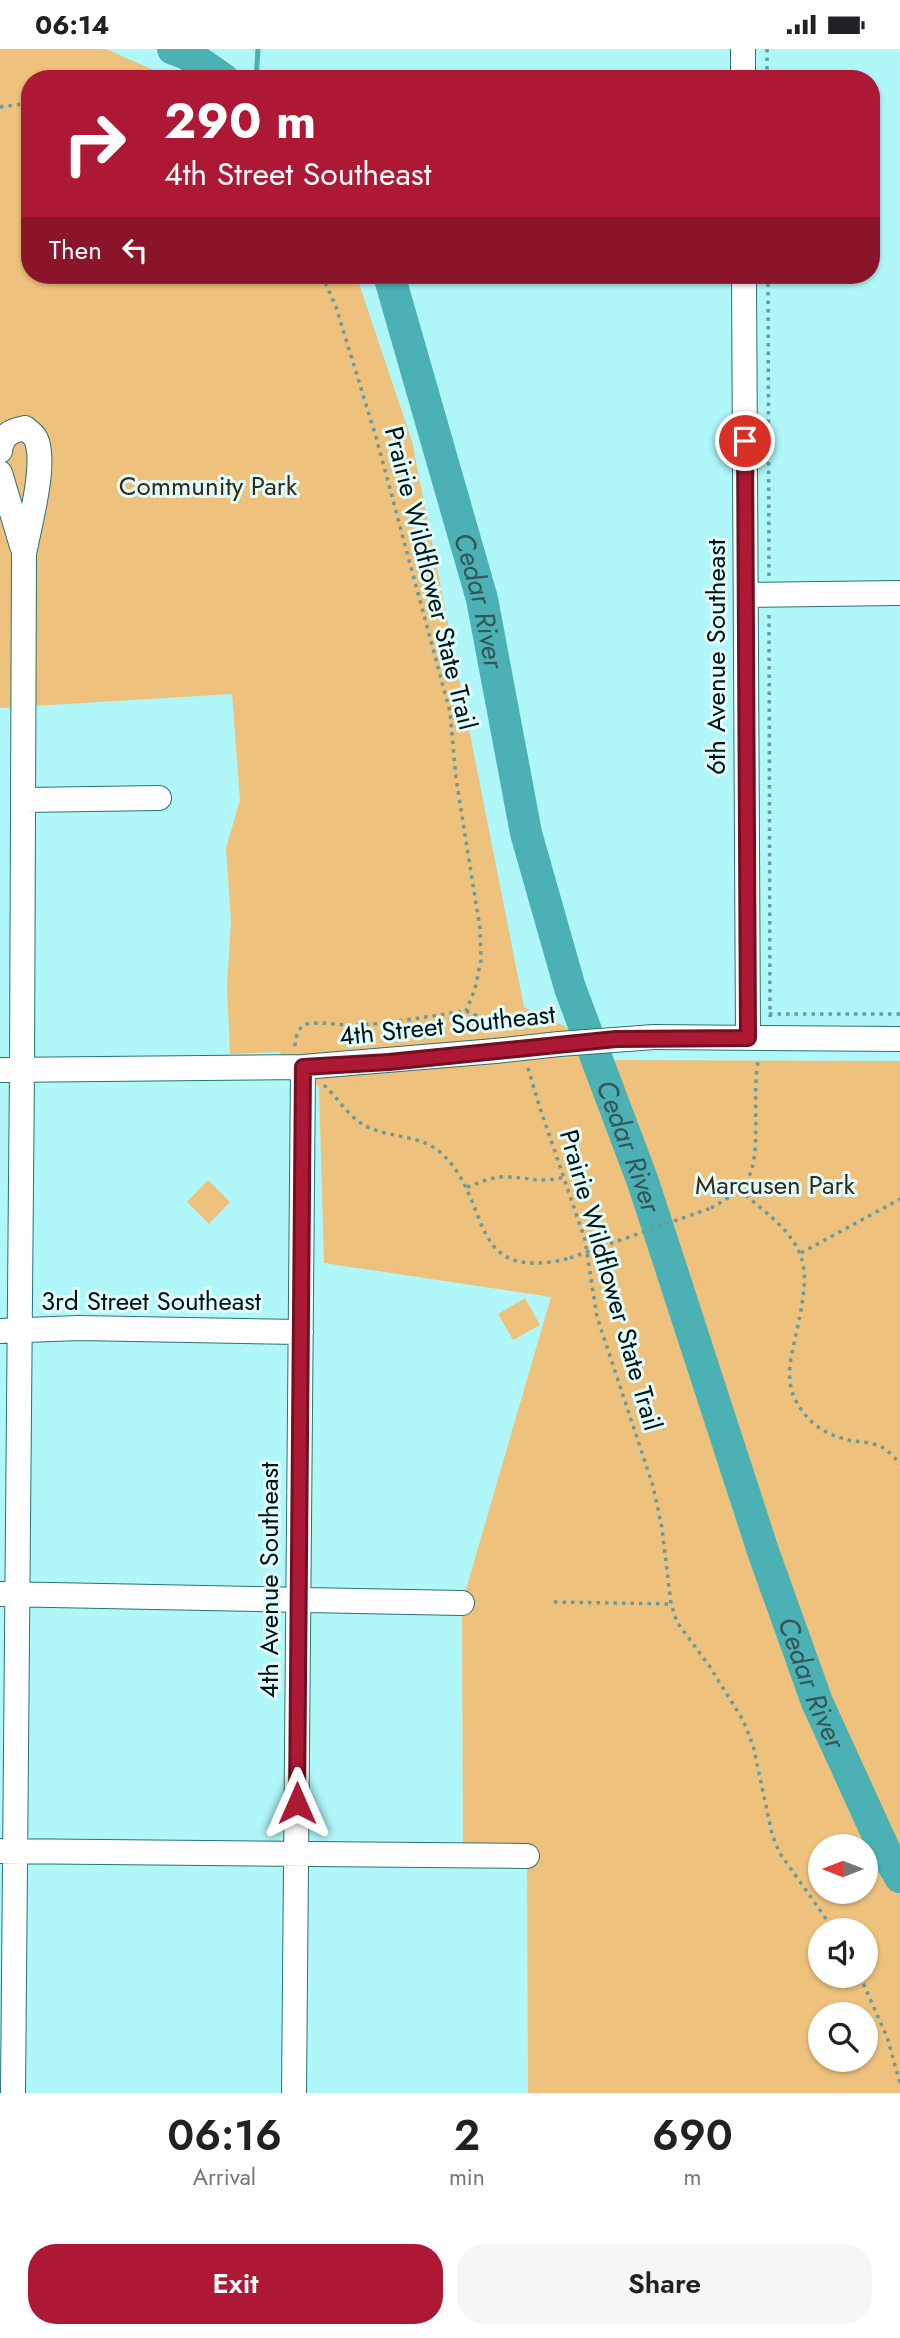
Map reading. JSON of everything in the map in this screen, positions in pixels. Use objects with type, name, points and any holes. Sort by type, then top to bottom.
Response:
[{"type":"street","points":[[743,49],[743,70]]},
{"type":"street","name":"6th Avenue Southeast","points":[[744,284],[757,595],[756,1038]]},
{"type":"street","points":[[0,451],[1,442],[10,431],[25,428],[36,437],[40,455],[40,472],[24,554],[24,800],[11,1070],[7,1851],[13,2093]]},
{"type":"street","points":[[0,473],[24,554]]},
{"type":"street","points":[[757,595],[900,593]]},
{"type":"street","points":[[24,800],[159,798]]},
{"type":"street","name":"4th Street Southeast","points":[[11,1070],[303,1067],[389,1062],[502,1042],[654,1037],[900,1039]]},
{"type":"street","name":"4th Avenue Southeast","points":[[294,2093],[303,1067]]},
{"type":"street","name":"3rd Street Southeast","points":[[10,1331],[79,1328],[301,1332]]},
{"type":"street","points":[[9,1594],[462,1604]]},
{"type":"street","points":[[7,1851],[527,1856]]},
{"type":"path","points":[[767,49],[767,70]]},
{"type":"path","points":[[0,107],[21,104]]},
{"type":"path","name":"Prairie Wildflower State Trail","points":[[326,284],[336,307],[376,437],[450,712],[456,778],[480,927],[481,960],[475,989],[466,1011]]},
{"type":"path","points":[[502,1042],[503,1027],[466,1011],[387,1023],[344,1026],[307,1024],[300,1028],[296,1035],[295,1048],[303,1067],[336,1096],[353,1118],[370,1128],[419,1141],[438,1150],[455,1167],[466,1187],[486,1238],[506,1256],[539,1264],[570,1258],[711,1208],[739,1190],[747,1181],[753,1163],[758,1063],[756,1038],[771,1014],[757,595],[768,284]]},
{"type":"path","points":[[771,1014],[900,1014]]},
{"type":"path","name":"Prairie Wildflower State Trail","points":[[527,1065],[538,1105],[585,1240],[597,1317],[653,1486],[662,1528],[671,1604],[677,1622],[710,1667],[743,1720],[753,1745],[772,1833],[779,1852],[826,1918]]},
{"type":"path","points":[[466,1187],[489,1178],[551,1181],[564,1177]]},
{"type":"path","points":[[739,1190],[771,1215],[795,1242],[801,1253],[806,1283],[790,1367],[794,1397],[818,1429],[831,1436],[880,1446],[900,1464]]},
{"type":"path","points":[[801,1253],[900,1199]]},
{"type":"path","points":[[554,1602],[671,1604]]},
{"type":"path","points":[[865,1988],[887,2037],[900,2083]]},
{"type":"green space","name":"Community Park","points":[[0,49],[106,49],[154,70],[21,70],[21,284],[359,284],[412,441],[524,1007],[585,1036],[590,1060],[900,1061],[900,2093],[528,2093],[527,1857],[463,1856],[462,1603],[551,1297],[324,1263],[319,1087],[279,1052],[230,1054],[227,985],[231,921],[226,848],[240,800],[232,694],[0,708]]},
{"type":"green space","points":[[208,1180],[230,1202],[209,1224],[187,1202]]},
{"type":"green space","points":[[525,1298],[540,1325],[513,1340],[498,1314]]},
{"type":"waterway","name":"Cedar River","points":[[173,49],[187,54],[210,70]]},
{"type":"waterway","points":[[257,70],[258,49]]},
{"type":"waterway","name":"Cedar River","points":[[392,284],[482,599],[526,833],[570,988],[643,1182],[764,1554],[817,1702],[885,1851],[900,1877]]},
{"type":"route","points":[[297,1803],[303,1067],[389,1062],[616,1039],[748,1038],[745,441]]},
{"type":"park label","name":"Marcusen Park","points":[[775,1185]]}]
